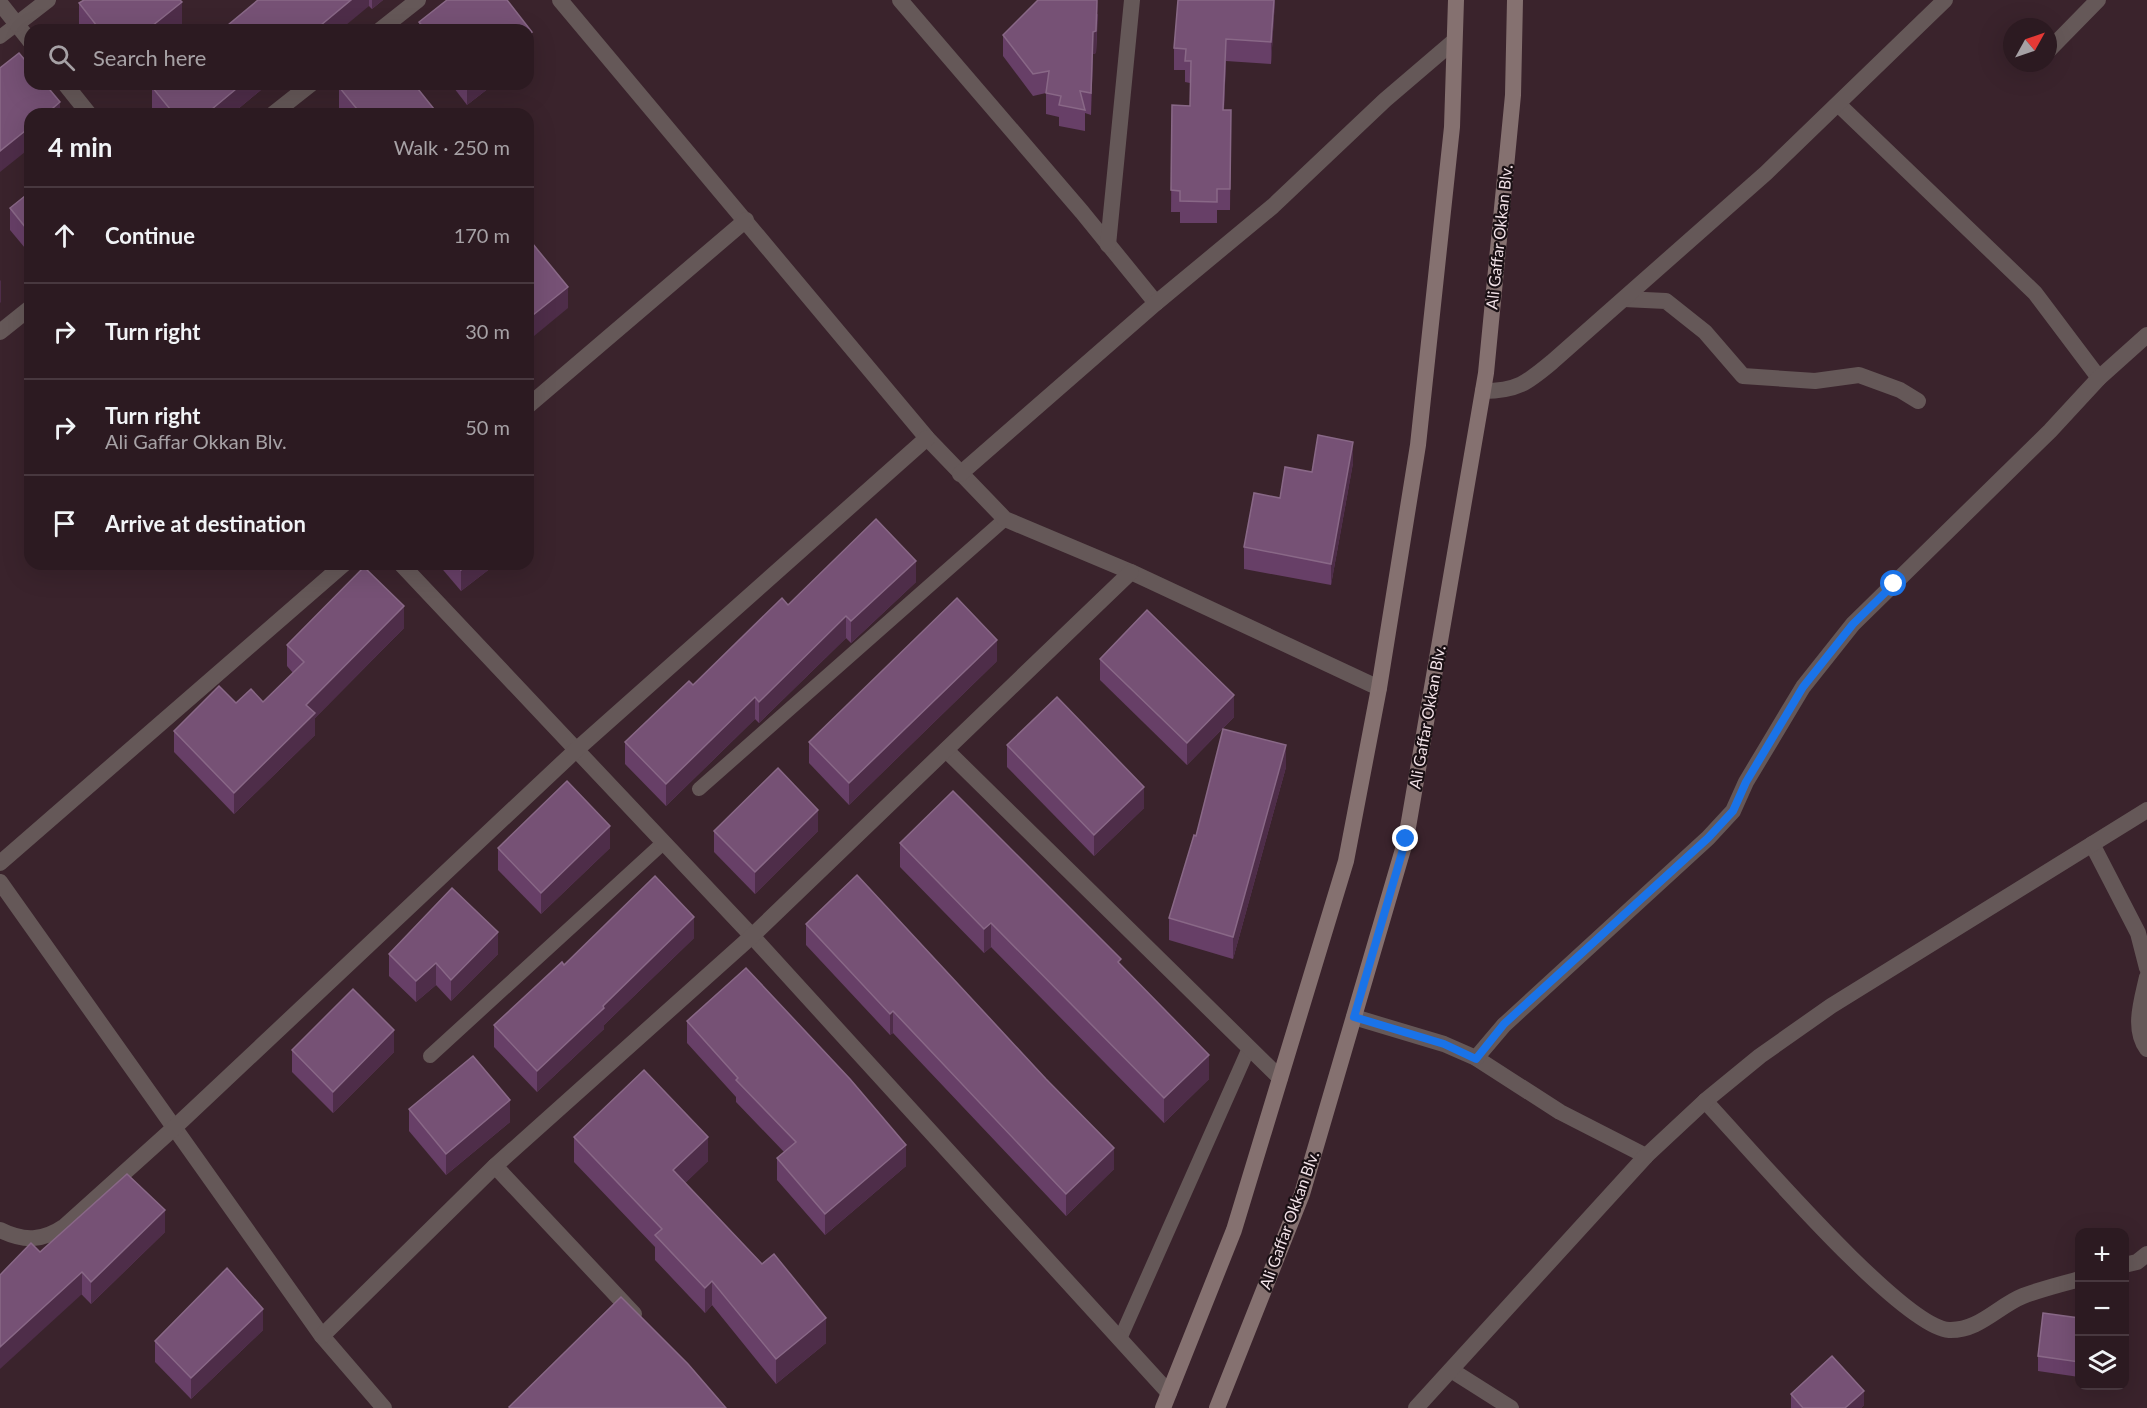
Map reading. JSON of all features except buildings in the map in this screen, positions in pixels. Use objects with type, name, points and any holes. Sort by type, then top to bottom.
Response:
[{"type":"main road","points":[[1166,1400],[1234,1230],[1346,861],[1379,688],[1418,445],[1452,127],[1456,0]]},
{"type":"main road","name":"Ali Gaffar Okkan Blv.","points":[[1217,1408],[1302,1194],[1406,839],[1483,392],[1514,95],[1515,0]]},
{"type":"street","points":[[17,24],[48,0]]},
{"type":"street","points":[[388,24],[418,0]]},
{"type":"street","points":[[560,0],[927,438],[1005,519],[1131,572],[1379,688]]},
{"type":"street","points":[[900,0],[1156,303]]},
{"type":"street","points":[[1108,245],[1132,0]]},
{"type":"street","points":[[1483,392],[1504,391],[1524,385],[1766,173],[1945,0]]},
{"type":"street","points":[[2057,42],[2098,0]]},
{"type":"street","points":[[0,3],[24,33]]},
{"type":"street","points":[[960,474],[1156,303],[1273,206],[1385,100],[1454,41]]},
{"type":"street","points":[[70,90],[84,108]]},
{"type":"street","points":[[281,108],[303,90]]},
{"type":"street","points":[[1838,104],[2035,292],[2099,378]]},
{"type":"street","points":[[534,401],[746,220]]},
{"type":"street","points":[[1624,298],[1666,301],[1705,332],[1743,376],[1815,381],[1858,375],[1900,390],[1918,401]]},
{"type":"street","points":[[0,332],[24,313]]},
{"type":"street","points":[[1476,1059],[1504,1024],[1708,838],[1733,811],[1746,782],[1803,687],[1853,624],[2050,431],[2099,378],[2147,335]]},
{"type":"street","points":[[0,1230],[15,1238],[32,1240],[51,1235],[175,1127],[576,751],[927,438]]},
{"type":"street","points":[[0,863],[337,570]]},
{"type":"street","points":[[407,570],[752,936],[1120,1339],[1166,1400]]},
{"type":"street","points":[[321,1336],[495,1166],[752,936],[1131,572]]},
{"type":"street","points":[[946,750],[1280,1078]]},
{"type":"street","points":[[1416,1408],[1646,1156],[1705,1101],[1760,1056],[1831,1006],[2147,810]]},
{"type":"street","points":[[2092,844],[2138,933],[2147,968]]},
{"type":"street","points":[[0,882],[321,1336],[384,1408]]},
{"type":"street","points":[[2147,977],[2140,1008],[2140,1040],[2147,1049]]},
{"type":"street","points":[[1354,1017],[1444,1044],[1476,1059],[1560,1112],[1646,1156]]},
{"type":"street","points":[[1705,1101],[1873,1281],[1925,1321],[1949,1330],[1980,1323],[2021,1297],[2075,1280]]},
{"type":"street","points":[[495,1166],[649,1330]]},
{"type":"street","points":[[2129,1264],[2137,1262],[2147,1254]]},
{"type":"street","points":[[1451,1370],[1511,1408]]},
{"type":"lane","points":[[0,37],[17,24]]},
{"type":"lane","points":[[699,789],[1005,519]]},
{"type":"lane","points":[[430,1056],[663,843]]},
{"type":"lane","points":[[1120,1339],[1249,1048]]},
{"type":"route","points":[[1406,839],[1354,1017],[1444,1044],[1476,1059],[1504,1024],[1708,838],[1733,811],[1746,782],[1803,687],[1853,624],[1894,584]]}]
